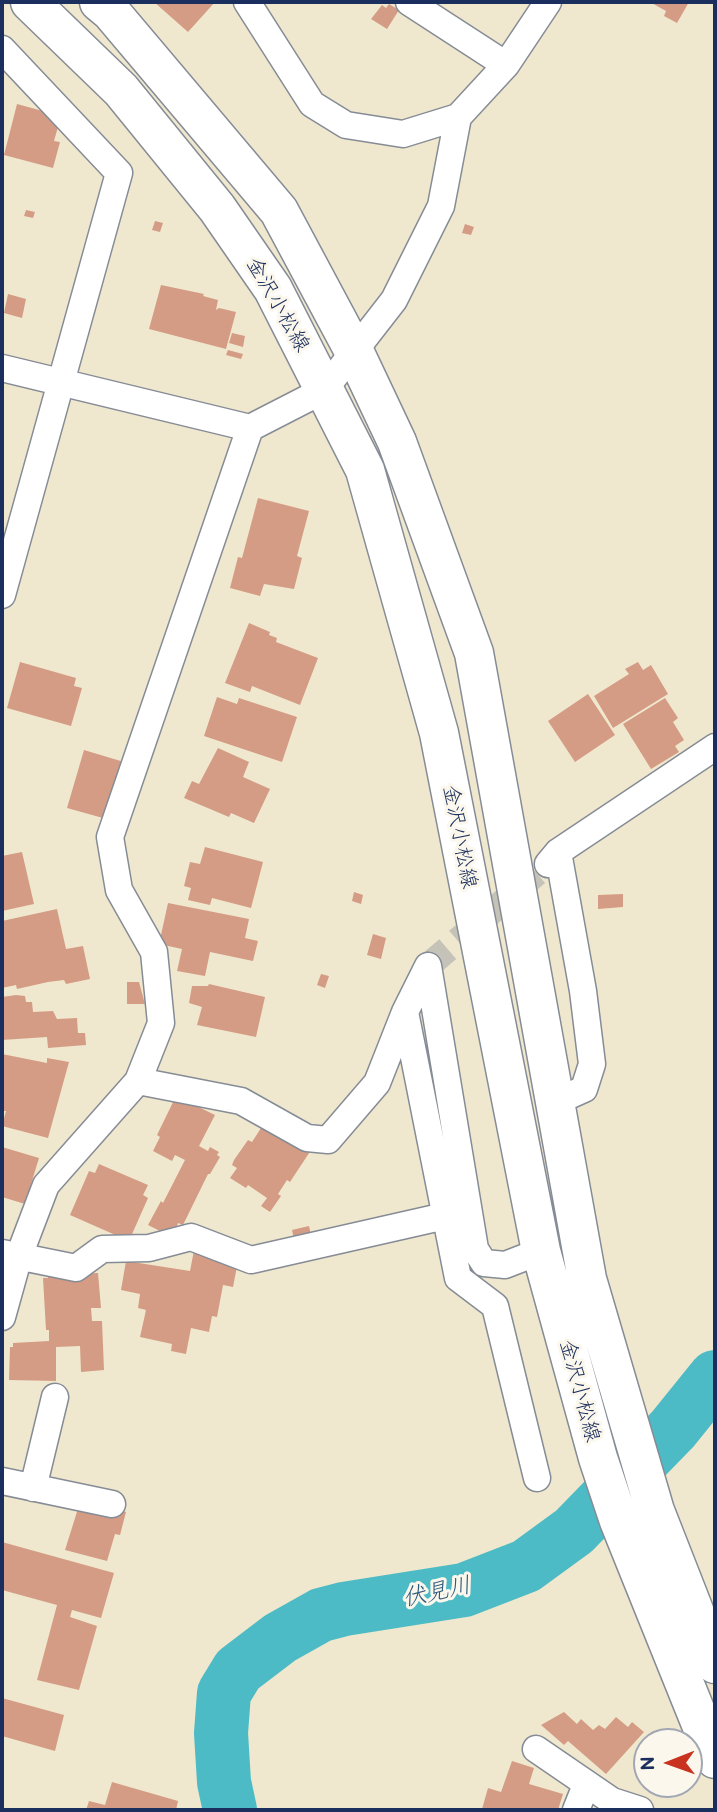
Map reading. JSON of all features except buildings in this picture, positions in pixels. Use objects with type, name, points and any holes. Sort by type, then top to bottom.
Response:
[{"type":"main road","name":"金沢小松線","points":[[30,2],[121,90],[217,208],[273,289],[365,470],[439,733],[541,1251],[597,1458],[619,1521],[715,1759]]},
{"type":"main road","name":"金沢小松線","points":[[99,2],[111,12],[279,211],[355,353],[397,443],[474,653],[587,1279],[655,1511],[715,1664]]},
{"type":"street","points":[[247,2],[312,104],[346,125],[403,134],[458,117],[506,65],[548,2]]},
{"type":"street","points":[[409,2],[506,65]]},
{"type":"street","points":[[2,49],[119,173],[2,595]]},
{"type":"street","points":[[2,368],[250,428],[324,390],[394,300],[442,206],[458,117]]},
{"type":"street","points":[[2,1317],[10,1255],[46,1185],[138,1081],[161,1023],[154,952],[119,890],[110,837],[250,428]]},
{"type":"street","points":[[555,1102],[584,1088],[592,1064],[583,992],[552,859],[715,747]]},
{"type":"street","points":[[138,1081],[241,1101],[307,1138],[328,1140],[377,1083],[405,1012],[428,966],[475,1249],[484,1263],[505,1265],[541,1251]]},
{"type":"street","points":[[405,1012],[458,1278],[495,1306],[537,1478]]},
{"type":"street","points":[[10,1255],[76,1268],[102,1249],[149,1248],[191,1237],[251,1260],[445,1216]]},
{"type":"street","points":[[33,1488],[55,1397]]},
{"type":"street","points":[[2,1481],[112,1504]]},
{"type":"street","points":[[536,1749],[586,1786],[612,1801],[640,1810]]},
{"type":"street","points":[[576,1810],[586,1786]]},
{"type":"waterway","name":"伏見川","points":[[230,1810],[224,1782],[221,1733],[224,1693],[238,1670],[280,1638],[321,1615],[464,1590],[526,1566],[574,1531],[673,1429],[715,1377]]},
{"type":"tunnel","points":[[428,966],[546,865]]}]
